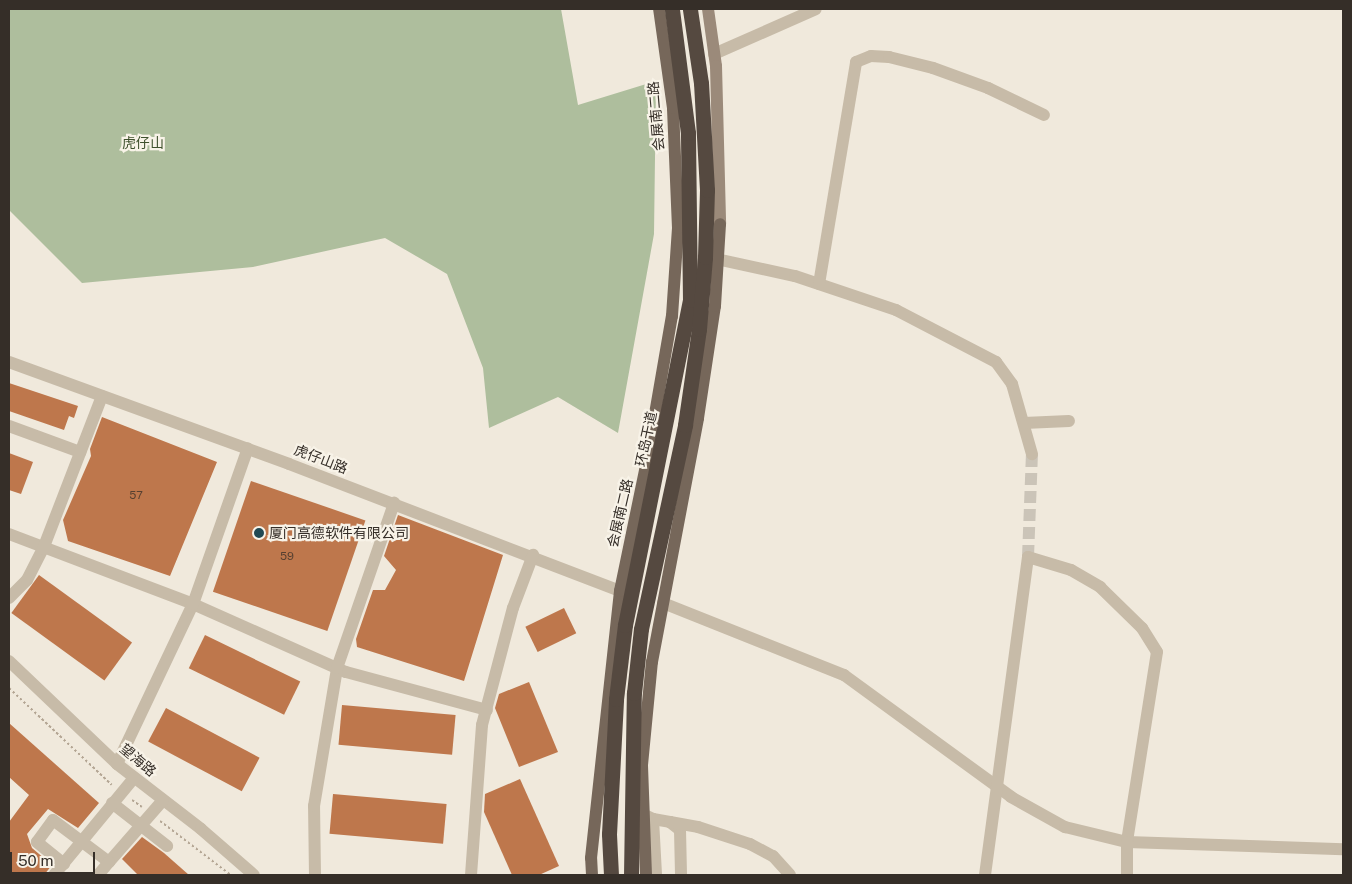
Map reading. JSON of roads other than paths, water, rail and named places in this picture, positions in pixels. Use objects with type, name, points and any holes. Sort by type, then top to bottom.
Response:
[{"type":"highway","name":"环岛干道","points":[[611,875],[610,824],[616,699],[625,625],[690,300],[688,133],[672,9]]},
{"type":"highway","points":[[631,875],[634,699],[640,638],[685,425],[711,258],[701,83],[690,9]]},
{"type":"highway","points":[[695,33],[697,9]]},
{"type":"main road","name":"会展南二路","points":[[592,875],[590,858],[620,591],[646,466],[672,316],[678,228],[674,128],[659,9]]},
{"type":"main road","points":[[646,875],[648,816],[642,765],[652,662],[698,418],[711,258],[720,224],[714,54],[708,9]]},
{"type":"street","points":[[714,54],[816,9]]},
{"type":"street","points":[[819,284],[856,62],[871,56],[889,57],[933,68],[988,88],[1044,114]]},
{"type":"street","points":[[711,258],[819,284],[896,310],[996,362],[1012,384],[1032,454]]},
{"type":"street","name":"虎仔山路","points":[[9,362],[248,448],[533,555],[620,591]]},
{"type":"street","points":[[9,598],[27,580],[42,548],[102,396]]},
{"type":"street","points":[[1024,423],[1069,422]]},
{"type":"street","points":[[9,426],[80,452]]},
{"type":"street","points":[[117,764],[193,604],[248,448]]},
{"type":"street","points":[[315,875],[314,806],[337,668],[394,503]]},
{"type":"street","points":[[9,534],[193,604],[337,668],[487,710]]},
{"type":"street","points":[[471,875],[482,725],[513,608],[533,555]]},
{"type":"street","points":[[985,875],[1028,557],[1071,570],[1100,587],[1142,628],[1157,652],[1127,842],[1127,875]]},
{"type":"street","points":[[663,603],[844,675],[998,788],[1065,827],[1127,842],[1343,849]]},
{"type":"street","name":"望海路","points":[[9,661],[117,764],[242,862],[254,875]]},
{"type":"street","points":[[54,875],[134,778]]},
{"type":"street","points":[[98,875],[142,827],[163,800]]},
{"type":"street","points":[[112,803],[167,846]]},
{"type":"street","points":[[656,875],[648,816],[698,827],[750,844],[774,856],[790,875]]},
{"type":"street","points":[[64,864],[37,842],[53,820],[109,862]]},
{"type":"street","points":[[670,822],[680,830],[681,875]]},
{"type":"tunnel","points":[[1028,557],[1032,454]]},
{"type":"place","name":"厦门高德软件有限公司","points":[[259,533]]},
{"type":"park label","name":"虎仔山","points":[[143,143]]}]
